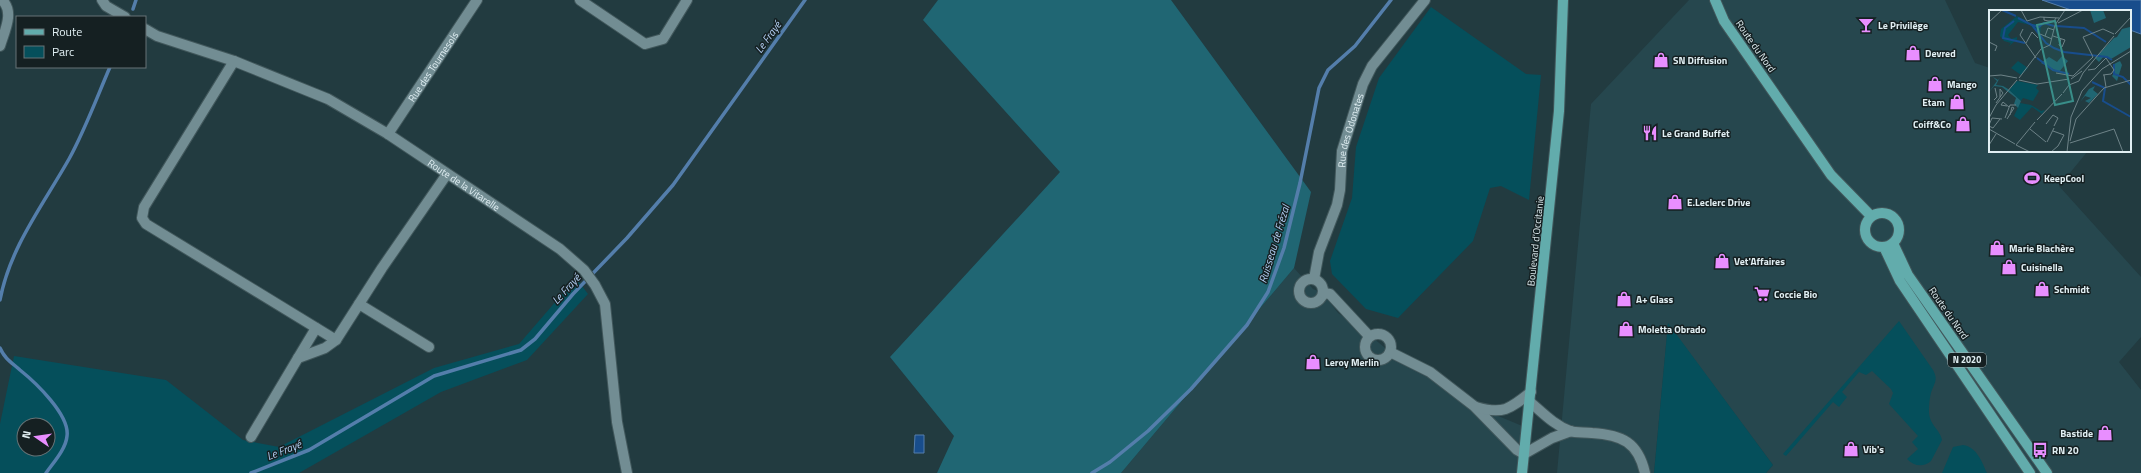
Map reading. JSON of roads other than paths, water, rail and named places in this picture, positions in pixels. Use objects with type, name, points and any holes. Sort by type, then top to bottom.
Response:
[{"type":"main road","name":"Boulevard d'Occitanie","points":[[1557,0],[1562,12]]},
{"type":"main road","name":"Boulevard d'Occitanie","points":[[1522,473],[1531,397],[1559,111],[1563,0]]},
{"type":"main road","name":"Route du Nord","points":[[1715,0],[1724,21],[1831,175],[1871,216]]},
{"type":"main road","points":[[1878,213],[1886,213],[1893,216],[1898,222],[1899,234],[1888,245],[1873,245],[1866,236],[1865,225],[1871,216],[1878,213]]},
{"type":"main road","name":"Route du Nord","points":[[1888,245],[2047,473]]},
{"type":"main road","name":"N 2020","points":[[1888,245],[1900,281],[2030,473]]},
{"type":"street","points":[[0,46],[9,12],[7,6],[2,0]]},
{"type":"street","points":[[102,0],[106,6],[123,16]]},
{"type":"street","name":"Rue des Tournesols","points":[[388,134],[478,0]]},
{"type":"street","points":[[580,0],[645,44],[663,39],[687,0]]},
{"type":"street","name":"Rue des Odonates","points":[[1314,279],[1319,252],[1337,205],[1340,190],[1342,151],[1363,84],[1372,66],[1425,0]]},
{"type":"street","name":"Route de la Vitarelle","points":[[146,29],[157,36],[234,61],[328,99],[388,134],[560,249],[584,270],[594,283],[605,304],[617,422],[627,473]]},
{"type":"street","points":[[234,61],[144,206],[142,218],[146,224],[336,340]]},
{"type":"street","points":[[298,358],[325,348],[336,340],[447,174]]},
{"type":"street","points":[[1314,279],[1322,284],[1323,293],[1322,298],[1314,303],[1305,302],[1299,294],[1301,284],[1305,280],[1314,279]]},
{"type":"street","points":[[1323,293],[1330,294],[1370,336]]},
{"type":"street","points":[[359,304],[429,347]]},
{"type":"street","points":[[251,437],[316,328]]},
{"type":"street","points":[[1379,333],[1384,335],[1390,342],[1390,352],[1382,360],[1371,358],[1365,351],[1366,340],[1370,336],[1379,333]]},
{"type":"street","points":[[1390,352],[1430,372],[1474,406],[1517,450],[1524,454],[1552,438],[1571,431]]},
{"type":"street","points":[[1474,406],[1492,412],[1502,411],[1531,397],[1554,424],[1571,431],[1611,435],[1633,445],[1641,456],[1645,473]]},
{"type":"water","points":[[2042,0],[2141,0],[2141,34],[2131,30],[2131,10],[2071,10]]},
{"type":"water","points":[[915,435],[924,435],[924,453],[914,453]]},
{"type":"waterway","points":[[133,9],[136,0]]},
{"type":"waterway","name":"Le Frayé","points":[[251,473],[309,450],[434,376],[521,350],[535,339],[573,294],[627,238],[673,185],[805,0]]},
{"type":"waterway","name":"Ruisseau de Frézal","points":[[1092,473],[1110,462],[1148,431],[1191,389],[1247,325],[1268,292],[1284,248],[1300,183],[1319,88],[1328,70],[1355,46],[1391,0]]},
{"type":"waterway","points":[[0,300],[11,262],[19,244],[75,148],[110,68]]},
{"type":"waterway","points":[[0,348],[8,360],[34,382],[50,400],[63,419],[66,428],[66,441],[59,456],[46,473]]},
{"type":"place","name":"Le Privilège","points":[[1866,25]]},
{"type":"place","name":"Devred","points":[[1913,53]]},
{"type":"place","name":"SN Diffusion","points":[[1661,60]]},
{"type":"place","name":"Mango","points":[[1935,84]]},
{"type":"place","name":"Etam","points":[[1957,102]]},
{"type":"place","name":"Coiff&Co","points":[[1963,124]]},
{"type":"place","name":"Le Grand Buffet","points":[[1650,133]]},
{"type":"place","name":"KeepCool","points":[[2032,178]]},
{"type":"place","name":"E.Leclerc Drive","points":[[1675,202]]},
{"type":"place","name":"Marie Blachère","points":[[1997,248]]},
{"type":"place","name":"Vet'Affaires","points":[[1722,261]]},
{"type":"place","name":"Cuisinella","points":[[2009,267]]},
{"type":"place","name":"Schmidt","points":[[2042,289]]},
{"type":"place","name":"Coccie Bio","points":[[1762,294]]},
{"type":"place","name":"A+ Glass","points":[[1624,299]]},
{"type":"place","name":"Moletta Obrado","points":[[1626,329]]},
{"type":"place","name":"Leroy Merlin","points":[[1313,362]]},
{"type":"place","name":"Bastide","points":[[2105,433]]},
{"type":"place","name":"Vib's","points":[[1851,449]]},
{"type":"place","name":"RN 20","points":[[2040,450]]}]
